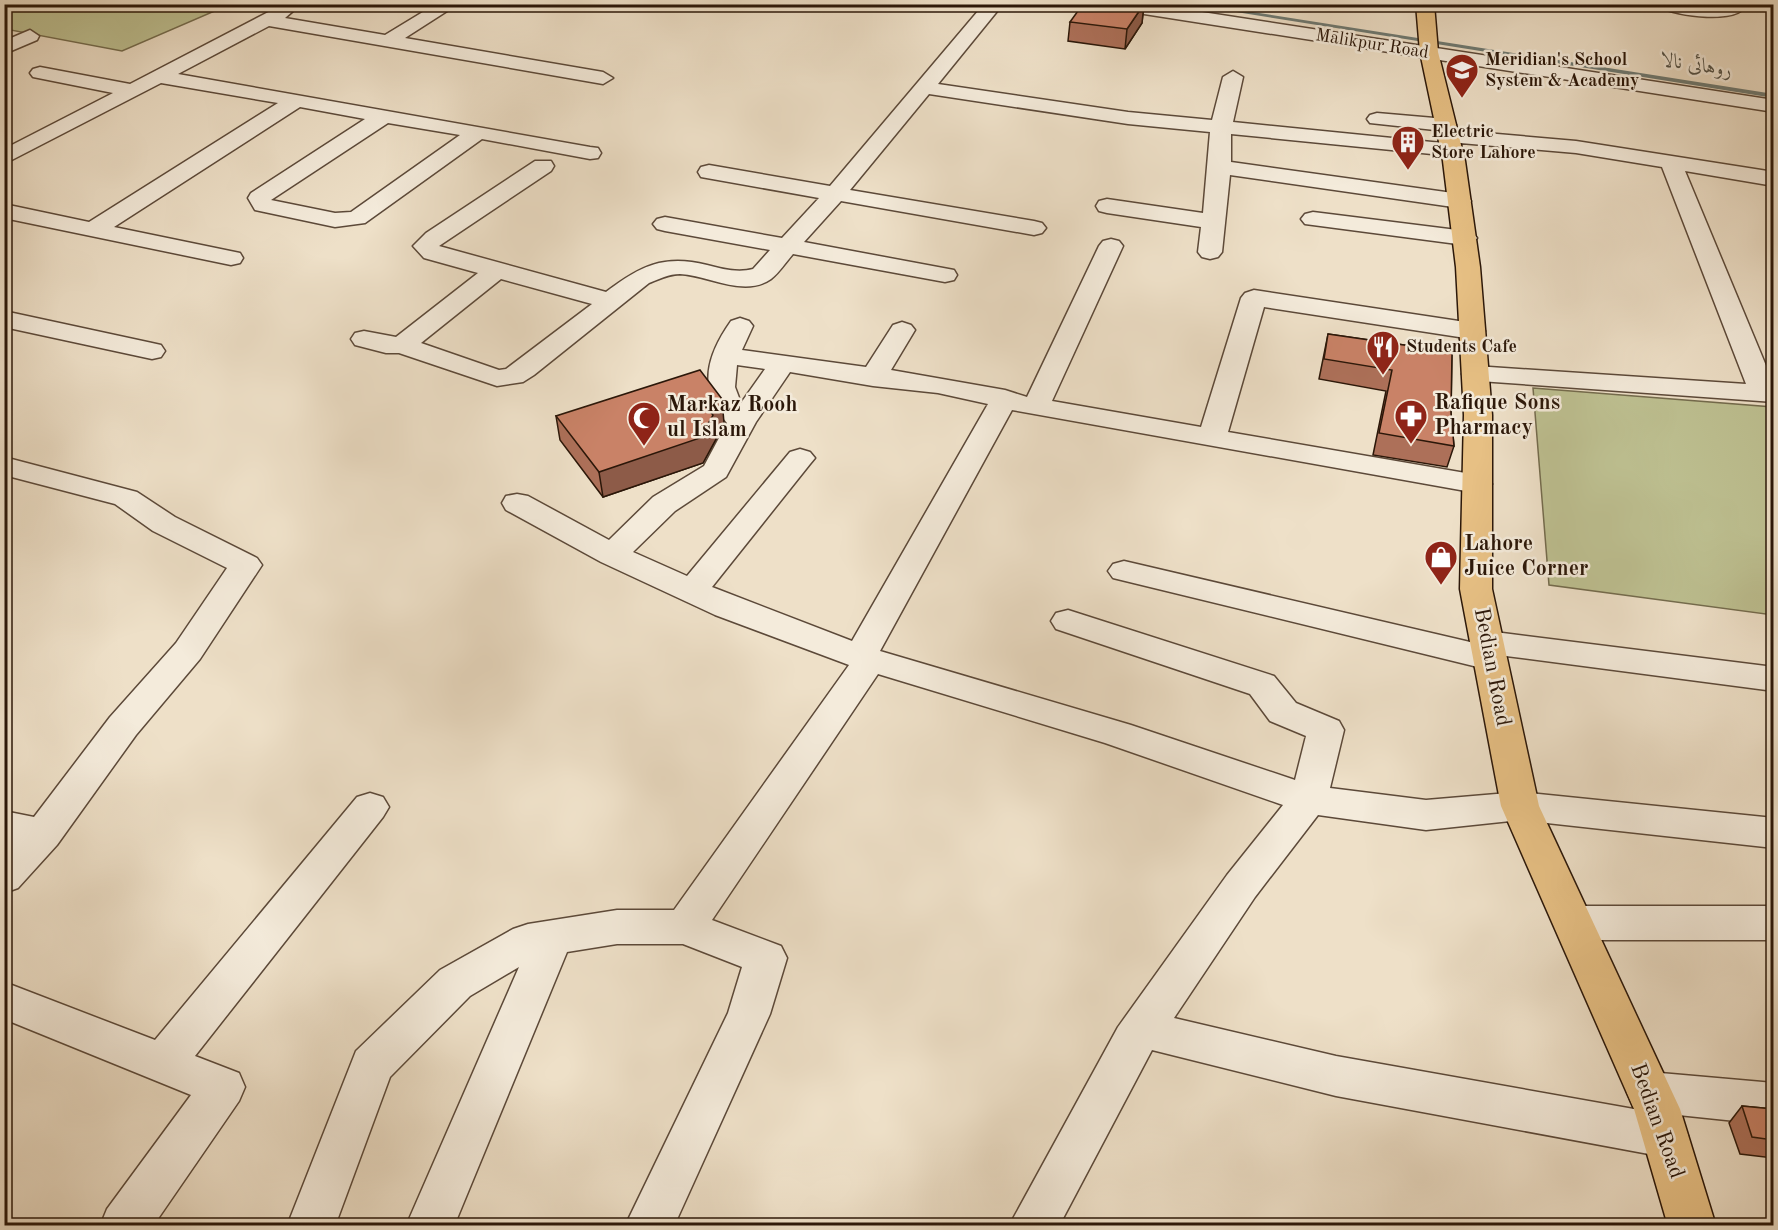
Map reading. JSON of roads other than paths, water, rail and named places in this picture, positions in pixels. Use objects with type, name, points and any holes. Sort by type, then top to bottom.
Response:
[{"type":"main road","name":"Bedian Road","points":[[1425,4],[1428,43],[1449,137],[1465,238],[1475,374],[1476,589],[1520,806],[1649,1092],[1692,1226]]},
{"type":"street","points":[[4,158],[296,4]]},
{"type":"street","points":[[389,40],[449,4]]},
{"type":"street","points":[[364,339],[386,345],[402,345],[497,378],[513,376],[640,278],[665,268],[680,267],[750,279],[762,274],[835,194],[994,4]]},
{"type":"street","name":"Malikpur Road","points":[[1112,4],[1428,43],[1773,106]]},
{"type":"street","points":[[1665,4],[1717,12],[1730,11],[1734,9],[1734,4]]},
{"type":"street","points":[[266,20],[603,78]]},
{"type":"street","points":[[4,48],[30,36]]},
{"type":"street","points":[[1428,43],[1773,87]]},
{"type":"street","points":[[40,73],[134,91]]},
{"type":"street","points":[[160,77],[590,153]]},
{"type":"street","points":[[1210,252],[1220,167],[1221,127],[1233,77]]},
{"type":"street","points":[[926,88],[1128,118],[1221,127],[1449,137],[1576,147],[1773,179]]},
{"type":"street","points":[[94,229],[296,101]]},
{"type":"street","points":[[382,117],[259,198],[263,205],[335,220],[357,218],[478,132]]},
{"type":"street","points":[[1377,119],[1449,137]]},
{"type":"street","points":[[1475,374],[1768,394],[1670,161]]},
{"type":"street","points":[[543,166],[425,246],[432,253],[495,272],[610,301]]},
{"type":"street","points":[[1220,167],[1460,201]]},
{"type":"street","points":[[709,172],[1034,228]]},
{"type":"street","points":[[1107,206],[1214,222]]},
{"type":"street","points":[[4,211],[231,258]]},
{"type":"street","points":[[1313,219],[1465,238]]},
{"type":"street","points":[[665,224],[945,275]]},
{"type":"street","points":[[1036,407],[1111,246]]},
{"type":"street","points":[[402,345],[495,272]]},
{"type":"street","points":[[1212,438],[1254,298],[1472,331]]},
{"type":"street","points":[[4,319],[152,351]]},
{"type":"street","points":[[740,326],[724,355],[721,389],[729,410],[742,422]]},
{"type":"street","points":[[873,378],[902,330]]},
{"type":"street","points":[[724,355],[873,378],[938,385],[1005,398],[1036,407],[1477,484]]},
{"type":"street","points":[[612,555],[664,504],[716,471],[742,422],[782,364]]},
{"type":"street","points":[[686,927],[865,658],[1005,398]]},
{"type":"street","points":[[692,591],[800,458]]},
{"type":"street","points":[[4,466],[126,498],[164,524],[246,566],[188,651],[123,726],[43,834],[4,877]]},
{"type":"street","points":[[517,503],[612,555],[727,607],[865,658],[1118,734],[1309,799],[1425,815],[1520,806],[1773,832]]},
{"type":"street","points":[[1124,571],[1488,650],[1773,679]]},
{"type":"street","points":[[1033,1226],[1055,1181],[1142,1029],[1241,886],[1309,799],[1326,730],[1283,712],[1262,685],[1068,621]]},
{"type":"street","points":[[163,1063],[370,807]]},
{"type":"street","points":[[4,826],[43,834]]},
{"type":"street","points":[[1573,923],[1773,923]]},
{"type":"street","points":[[311,1226],[372,1065],[455,983],[528,940],[617,927],[686,927],[766,958],[749,1014],[648,1226]]},
{"type":"street","points":[[430,1226],[554,937]]},
{"type":"street","points":[[4,1000],[223,1087],[124,1226]]},
{"type":"street","points":[[1142,1029],[1209,1048],[1305,1070],[1665,1136]]},
{"type":"street","points":[[1649,1092],[1773,1104]]},
{"type":"waterway","name":"روہائی نالا","points":[[1188,4],[1774,96]]},
{"type":"place","name":"Meridian's School System & Academy","points":[[1462,99]]},
{"type":"place","name":"Electric Store Lahore","points":[[1408,171]]},
{"type":"place","name":"Students Cafe","points":[[1383,376]]},
{"type":"place","name":"Rafique Sons Pharmacy","points":[[1411,445]]},
{"type":"place","name":"Markaz Rooh ul Islam","points":[[644,447]]},
{"type":"place","name":"Lahore Juice Corner","points":[[1441,586]]}]
